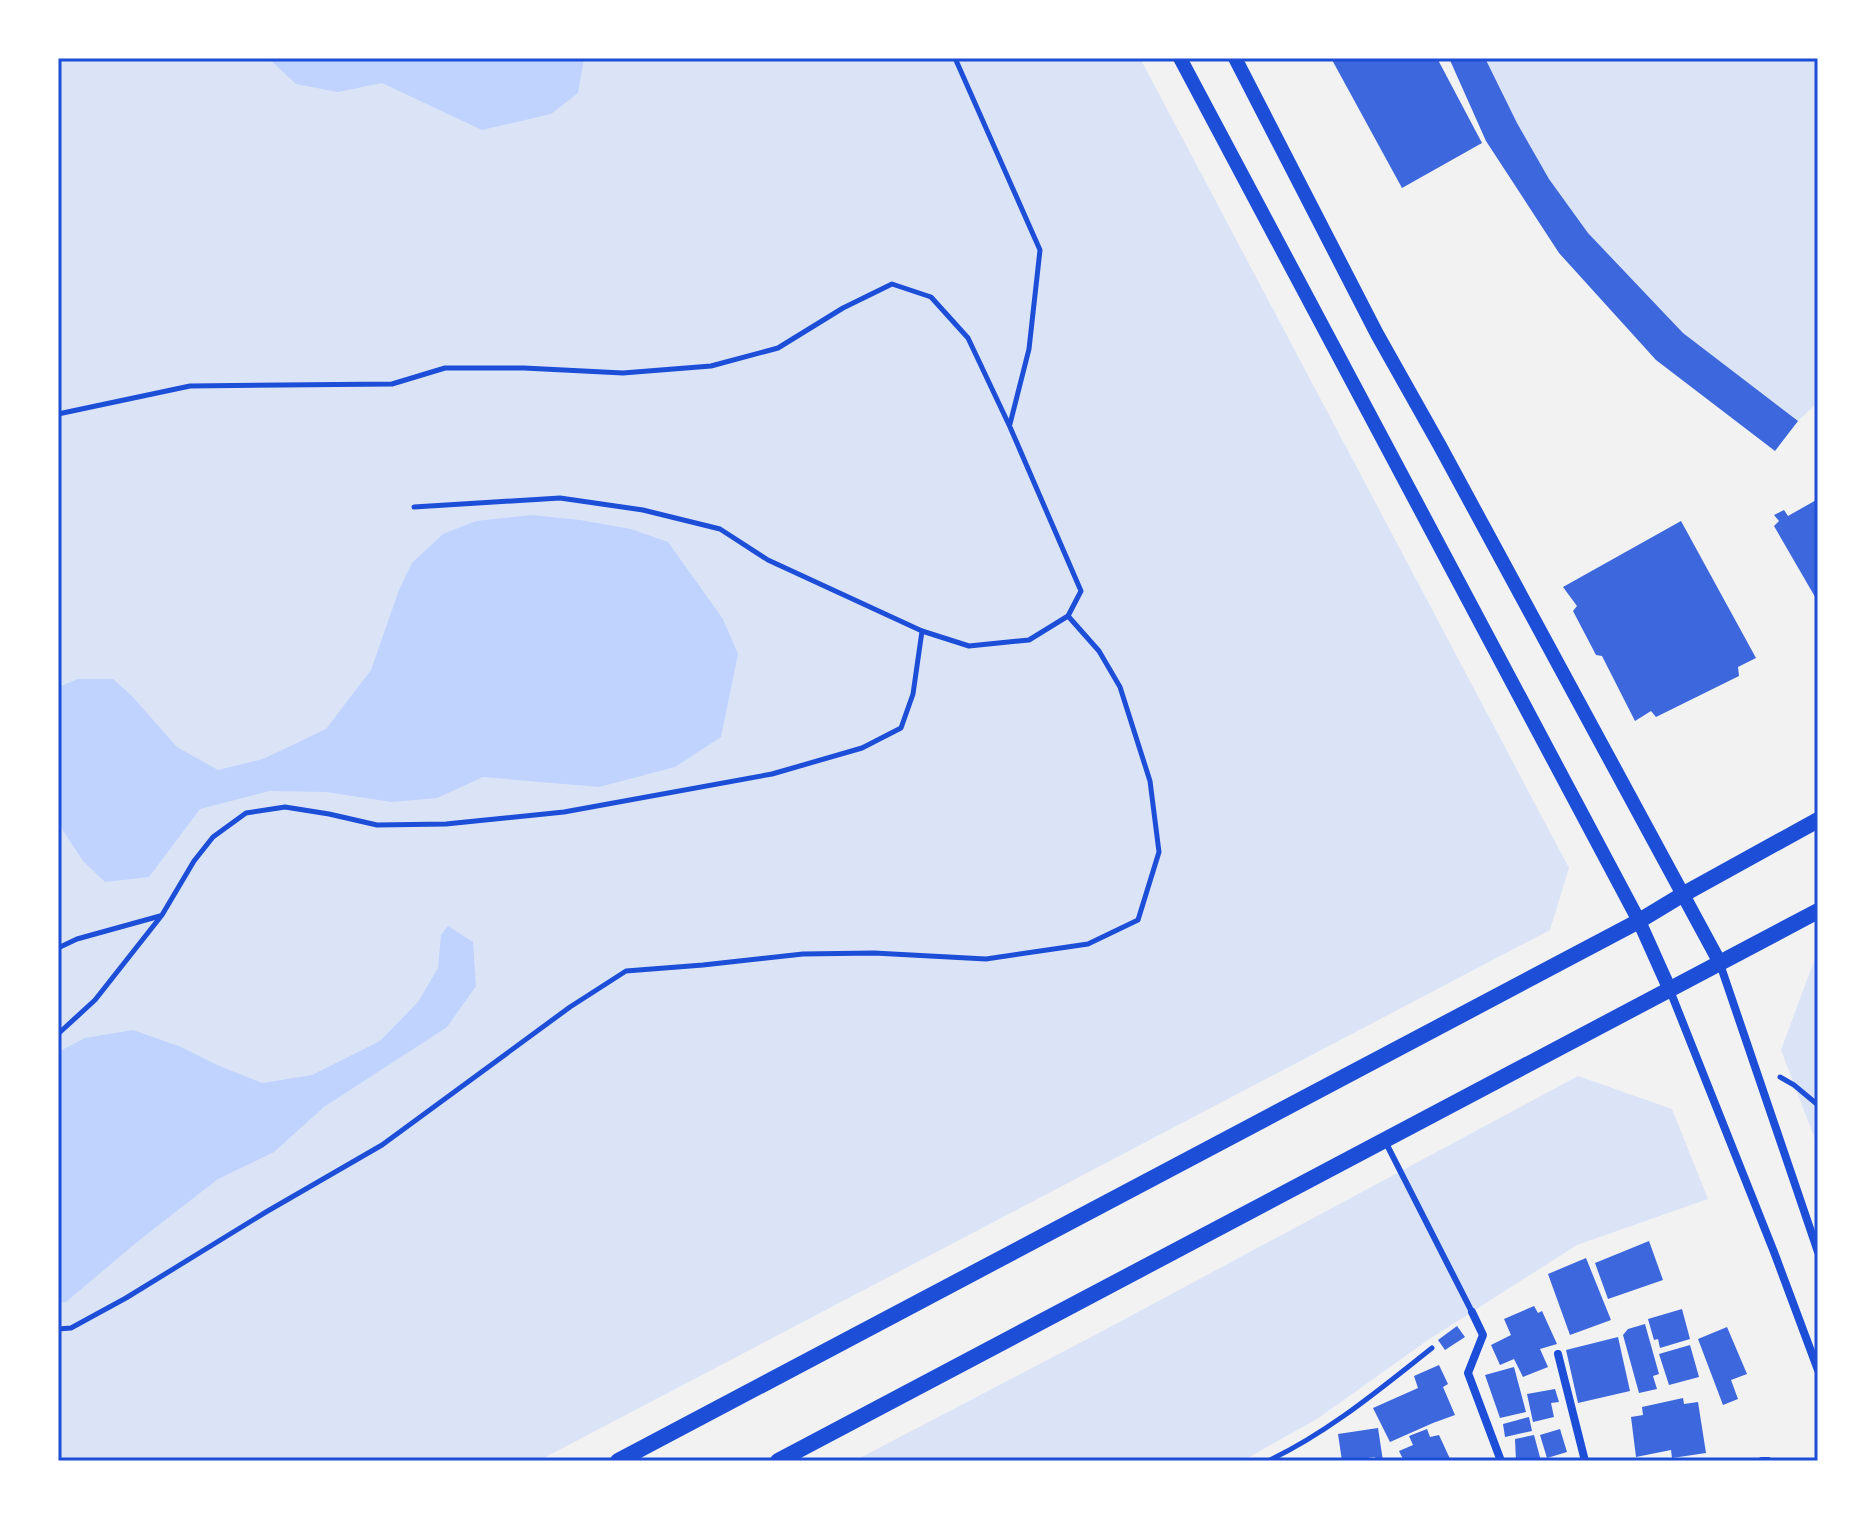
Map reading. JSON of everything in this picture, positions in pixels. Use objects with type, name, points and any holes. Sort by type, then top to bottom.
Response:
[{"type":"main road","points":[[618,1461],[1639,921],[1818,820]]},
{"type":"main road","points":[[778,1461],[1818,911]]},
{"type":"street","points":[[1180,58],[1639,921],[1669,988],[1818,1370]]},
{"type":"street","points":[[1235,58],[1377,334],[1720,963],[1818,1252]]},
{"type":"street","points":[[1472,1312],[1483,1335],[1468,1373],[1501,1461]]},
{"type":"street","points":[[1558,1354],[1585,1461]]},
{"type":"lane","points":[[1385,1140],[1472,1312]]},
{"type":"path","points":[[955,58],[1040,250],[1029,349],[1010,427]]},
{"type":"path","points":[[58,414],[190,386],[392,384],[445,368],[623,373],[711,366],[778,348],[843,308],[892,284],[931,297],[968,338],[1081,591],[1068,616],[1029,640],[969,646],[922,631],[768,560],[720,529],[643,510],[560,498],[414,507]]},
{"type":"path","points":[[58,1329],[71,1328],[126,1298],[382,1145],[570,1007],[626,971],[803,954],[874,953],[986,959],[1088,944],[1138,920],[1159,852],[1150,781],[1120,687],[1099,651],[1068,616]]},
{"type":"path","points":[[58,1034],[95,1000],[162,915],[194,861],[213,837],[246,813],[285,807],[377,825],[446,824],[564,812],[757,777],[862,748],[901,728],[913,694],[922,631]]},
{"type":"path","points":[[58,948],[77,939],[162,915]]},
{"type":"path","points":[[1756,1070],[1780,1077],[1818,1105]]},
{"type":"path","points":[[1268,1461],[1340,1419],[1432,1348]]},
{"type":"shaded area","points":[[58,58],[1140,58],[1569,868],[1550,930],[538,1461],[58,1461]]},
{"type":"shaded area","points":[[1485,58],[1818,58],[1818,402],[1798,421],[1683,333],[1588,233],[1549,179]]},
{"type":"shaded area","points":[[1818,950],[1818,1147],[1781,1050]]},
{"type":"shaded area","points":[[1578,1076],[1672,1109],[1708,1199],[1577,1245],[1428,1340],[1317,1419],[1242,1461],[854,1461],[1095,1335]]},
{"type":"water","points":[[268,58],[584,58],[578,93],[551,114],[482,130],[382,83],[338,92],[296,84]]},
{"type":"water","points":[[532,515],[631,529],[668,542],[723,619],[738,654],[721,737],[675,767],[599,787],[483,777],[437,798],[392,802],[326,792],[269,791],[200,809],[149,877],[105,882],[83,861],[58,823],[58,687],[78,679],[113,679],[177,747],[218,770],[263,759],[326,729],[371,670],[399,590],[412,563],[443,534],[476,521]]},
{"type":"water","points":[[448,926],[473,942],[476,986],[447,1027],[324,1107],[274,1152],[218,1179],[66,1302],[58,1303],[58,1052],[85,1038],[133,1030],[181,1047],[262,1083],[312,1075],[380,1041],[418,1002],[438,968],[441,935]]},
{"type":"building","points":[[1331,58],[1437,58],[1482,143],[1402,188]]},
{"type":"building","points":[[1449,58],[1485,58],[1549,179],[1588,233],[1683,333],[1798,421],[1775,451],[1656,360],[1559,253],[1486,141]]},
{"type":"building","points":[[1818,499],[1818,602],[1774,526],[1779,521],[1774,515],[1784,510],[1788,516]]},
{"type":"building","points":[[1681,521],[1756,658],[1738,667],[1739,676],[1656,717],[1651,711],[1635,721],[1602,656],[1596,655],[1573,611],[1577,606],[1563,587]]},
{"type":"building","points":[[1649,1241],[1663,1280],[1608,1299],[1595,1263]]},
{"type":"building","points":[[1586,1258],[1611,1320],[1570,1335],[1548,1274]]},
{"type":"building","points":[[1534,1306],[1538,1313],[1542,1311],[1557,1344],[1540,1349],[1548,1367],[1523,1377],[1514,1359],[1500,1365],[1491,1345],[1511,1335],[1504,1319]]},
{"type":"building","points":[[1682,1309],[1690,1339],[1660,1348],[1658,1339],[1654,1340],[1648,1319]]},
{"type":"building","points":[[1645,1324],[1659,1374],[1653,1376],[1657,1389],[1639,1393],[1623,1335],[1628,1329]]},
{"type":"building","points":[[1457,1326],[1465,1337],[1445,1350],[1438,1340]]},
{"type":"building","points":[[1727,1327],[1747,1374],[1731,1380],[1738,1399],[1723,1405],[1698,1339]]},
{"type":"building","points":[[1618,1337],[1630,1391],[1578,1403],[1566,1350]]},
{"type":"building","points":[[1690,1345],[1699,1377],[1669,1385],[1659,1354]]},
{"type":"building","points":[[1439,1365],[1448,1384],[1443,1387],[1455,1415],[1390,1442],[1373,1408],[1418,1388],[1414,1376]]},
{"type":"building","points":[[1514,1367],[1526,1412],[1500,1418],[1485,1375]]},
{"type":"building","points":[[1555,1389],[1559,1402],[1551,1403],[1554,1417],[1533,1422],[1527,1394]]},
{"type":"building","points":[[1683,1398],[1684,1404],[1698,1402],[1706,1453],[1672,1458],[1671,1450],[1636,1457],[1631,1417],[1643,1415],[1642,1407]]},
{"type":"building","points":[[1529,1417],[1532,1431],[1505,1437],[1503,1424]]},
{"type":"building","points":[[1378,1428],[1383,1461],[1376,1461],[1375,1457],[1342,1461],[1338,1434]]},
{"type":"building","points":[[1427,1429],[1430,1437],[1439,1435],[1451,1461],[1404,1461],[1399,1451],[1413,1445],[1409,1436]]},
{"type":"building","points":[[1560,1429],[1567,1452],[1547,1458],[1540,1435]]},
{"type":"building","points":[[1534,1435],[1541,1461],[1516,1461],[1515,1439]]}]
